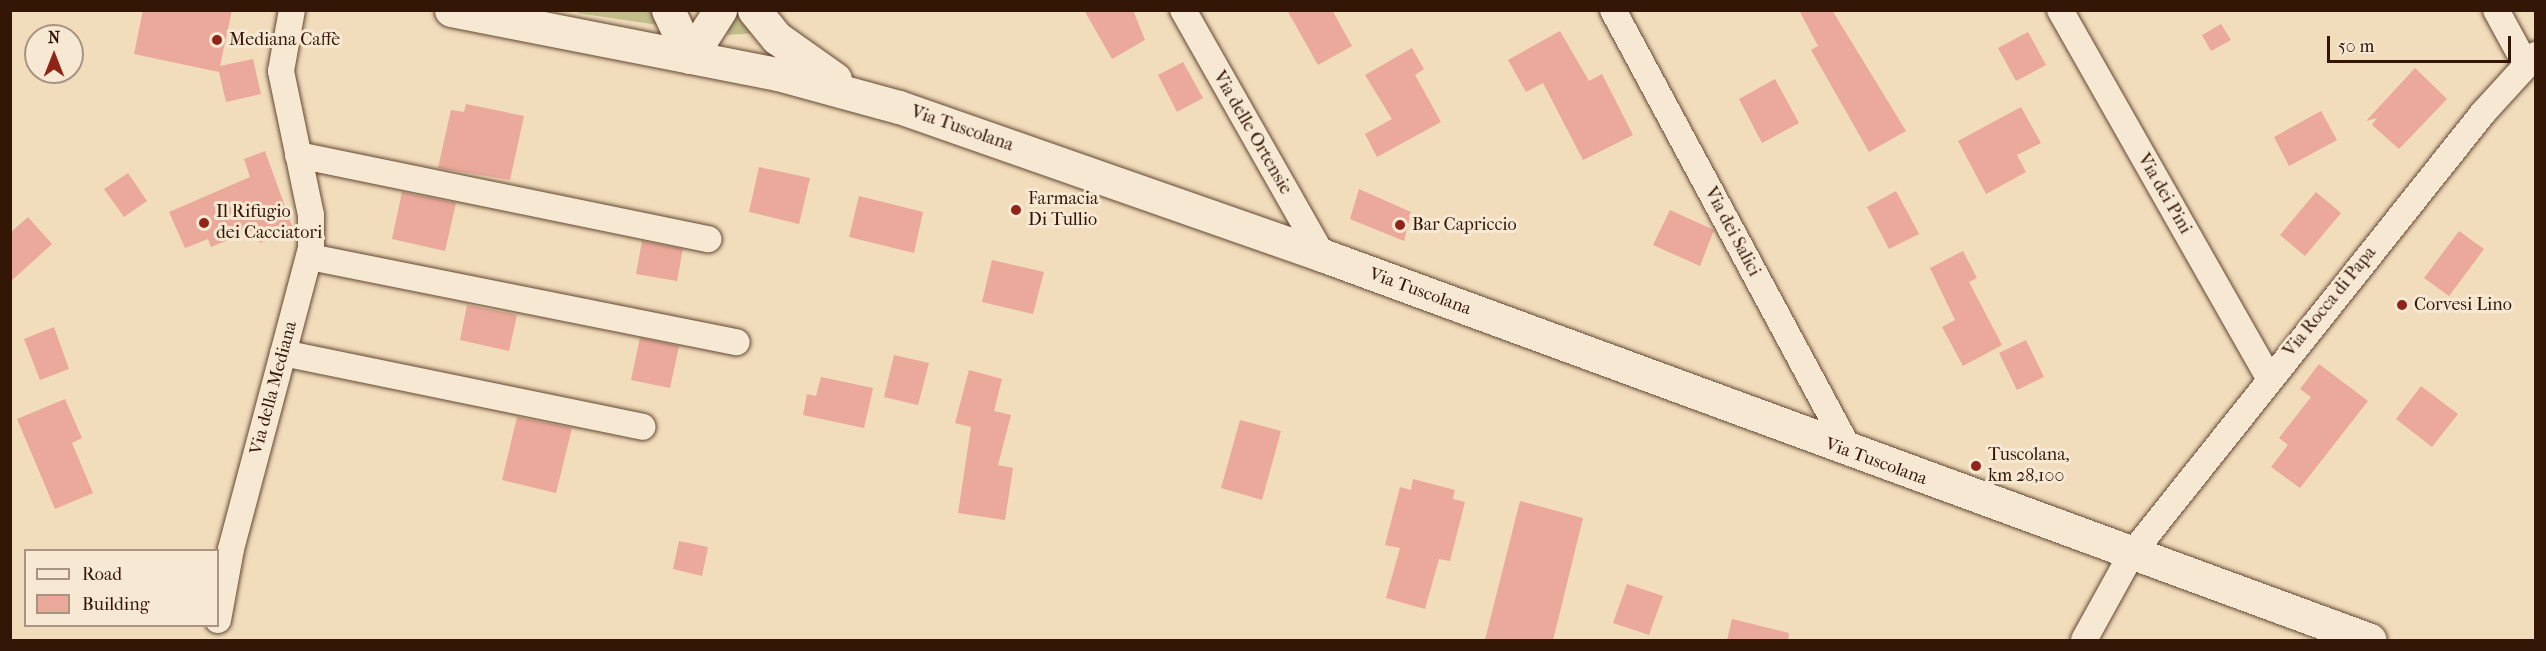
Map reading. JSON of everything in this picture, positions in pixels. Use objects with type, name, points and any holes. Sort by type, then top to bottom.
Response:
[{"type":"main road","name":"Via Tuscolana","points":[[451,10],[690,57],[856,94],[1322,255],[1851,453],[2370,640]]},
{"type":"main road","points":[[668,10],[690,57]]},
{"type":"main road","points":[[690,57],[720,10]]},
{"type":"main road","points":[[754,10],[784,44],[856,94]]},
{"type":"street","name":"Via della Mediana","points":[[219,614],[227,565],[310,257],[312,225],[280,71],[292,10]]},
{"type":"street","name":"Via delle Ortensie","points":[[1183,10],[1322,255]]},
{"type":"street","name":"Via dei Salici","points":[[1614,10],[1851,453]]},
{"type":"street","name":"Via dei Pini","points":[[2060,10],[2269,378]]},
{"type":"street","points":[[2496,10],[2531,60]]},
{"type":"street","name":"Via Rocca di Papa","points":[[2084,640],[2131,555],[2269,378],[2531,60]]},
{"type":"street","points":[[298,155],[708,239]]},
{"type":"street","points":[[310,257],[737,342]]},
{"type":"street","points":[[283,353],[642,427]]},
{"type":"shaded area","points":[[581,10],[661,11],[665,26],[577,13]]},
{"type":"shaded area","points":[[735,10],[741,11],[756,33],[727,35]]},
{"type":"building","points":[[143,10],[232,10],[220,66],[253,59],[261,94],[226,102],[219,72],[134,54]]},
{"type":"building","points":[[1084,10],[1133,10],[1145,40],[1112,59]]},
{"type":"building","points":[[1287,10],[1332,10],[1352,46],[1318,65]]},
{"type":"building","points":[[1799,10],[1832,10],[1906,131],[1869,152],[1811,50],[1818,46]]},
{"type":"building","points":[[2221,24],[2231,40],[2211,51],[2202,35]]},
{"type":"building","points":[[1560,31],[1589,81],[1602,74],[1633,135],[1583,160],[1543,83],[1526,92],[1508,60]]},
{"type":"building","points":[[2028,32],[2046,65],[2016,81],[1998,48]]},
{"type":"building","points":[[1412,48],[1424,69],[1415,75],[1441,122],[1377,157],[1365,134],[1392,119],[1365,75]]},
{"type":"building","points":[[1183,62],[1203,98],[1177,112],[1158,75]]},
{"type":"building","points":[[2415,68],[2447,99],[2399,149],[2372,125],[2377,118],[2366,121]]},
{"type":"building","points":[[1775,79],[1799,123],[1762,143],[1739,99]]},
{"type":"building","points":[[466,104],[524,116],[510,180],[438,168],[451,110],[464,112]]},
{"type":"building","points":[[2021,107],[2041,143],[2017,155],[2026,172],[1986,194],[1958,141]]},
{"type":"building","points":[[2321,111],[2337,140],[2289,166],[2274,137]]},
{"type":"building","points":[[265,151],[292,226],[260,243],[255,229],[211,247],[208,239],[185,248],[169,212],[250,177],[244,159]]},
{"type":"building","points":[[759,167],[810,178],[799,224],[749,212]]},
{"type":"building","points":[[128,173],[147,201],[124,217],[104,189]]},
{"type":"building","points":[[1359,189],[1411,212],[1404,241],[1350,219]]},
{"type":"building","points":[[1896,191],[1919,234],[1889,249],[1867,207]]},
{"type":"building","points":[[402,192],[456,203],[445,251],[392,239]]},
{"type":"building","points":[[2316,192],[2341,213],[2305,256],[2280,235]]},
{"type":"building","points":[[859,196],[923,212],[914,253],[849,237]]},
{"type":"building","points":[[1670,210],[1714,230],[1700,266],[1653,245]]},
{"type":"building","points":[[28,217],[52,244],[10,282],[10,233]]},
{"type":"building","points":[[2459,231],[2484,249],[2449,296],[2424,278]]},
{"type":"building","points":[[642,241],[683,249],[677,281],[636,274]]},
{"type":"building","points":[[1963,251],[1977,278],[1969,282],[2002,345],[1963,366],[1942,327],[1955,320],[1930,268]]},
{"type":"building","points":[[992,260],[1044,272],[1033,314],[982,302]]},
{"type":"building","points":[[467,305],[517,315],[509,351],[460,340]]},
{"type":"building","points":[[54,327],[69,369],[40,380],[24,339]]},
{"type":"building","points":[[640,338],[679,346],[670,388],[631,380]]},
{"type":"building","points":[[2026,340],[2044,377],[2017,390],[1999,353]]},
{"type":"building","points":[[894,355],[929,363],[918,405],[884,397]]},
{"type":"building","points":[[2319,364],[2368,401],[2300,488],[2271,467],[2288,445],[2279,438],[2311,397],[2300,389]]},
{"type":"building","points":[[969,370],[1002,379],[994,411],[1011,415],[998,465],[1013,468],[1005,520],[958,513],[971,427],[955,423]]},
{"type":"building","points":[[821,377],[873,388],[864,428],[803,415],[807,394],[816,396]]},
{"type":"building","points":[[2421,386],[2458,414],[2432,447],[2396,419]]},
{"type":"building","points":[[65,399],[82,438],[72,443],[93,493],[55,509],[17,419]]},
{"type":"building","points":[[517,417],[572,428],[556,493],[502,480]]},
{"type":"building","points":[[1240,420],[1281,431],[1262,500],[1221,488]]},
{"type":"building","points":[[1413,479],[1455,490],[1453,499],[1465,502],[1450,561],[1439,559],[1425,609],[1386,598],[1400,548],[1385,545],[1400,487],[1411,490]]},
{"type":"building","points":[[1520,501],[1583,518],[1553,640],[1485,640]]},
{"type":"building","points":[[679,541],[708,547],[702,576],[673,569]]},
{"type":"building","points":[[1627,584],[1663,596],[1649,635],[1613,623]]},
{"type":"building","points":[[1732,619],[1789,633],[1788,640],[1727,640]]},
{"type":"place","name":"Mediana Caffè","points":[[217,40]]},
{"type":"place","name":"Farmacia Di Tullio","points":[[1016,210]]},
{"type":"place","name":"Il Rifugio dei Cacciatori","points":[[204,223]]},
{"type":"place","name":"Bar Capriccio","points":[[1400,225]]},
{"type":"place","name":"Corvesi Lino","points":[[2402,305]]},
{"type":"place","name":"Tuscolana, km 28,100","points":[[1976,466]]}]
